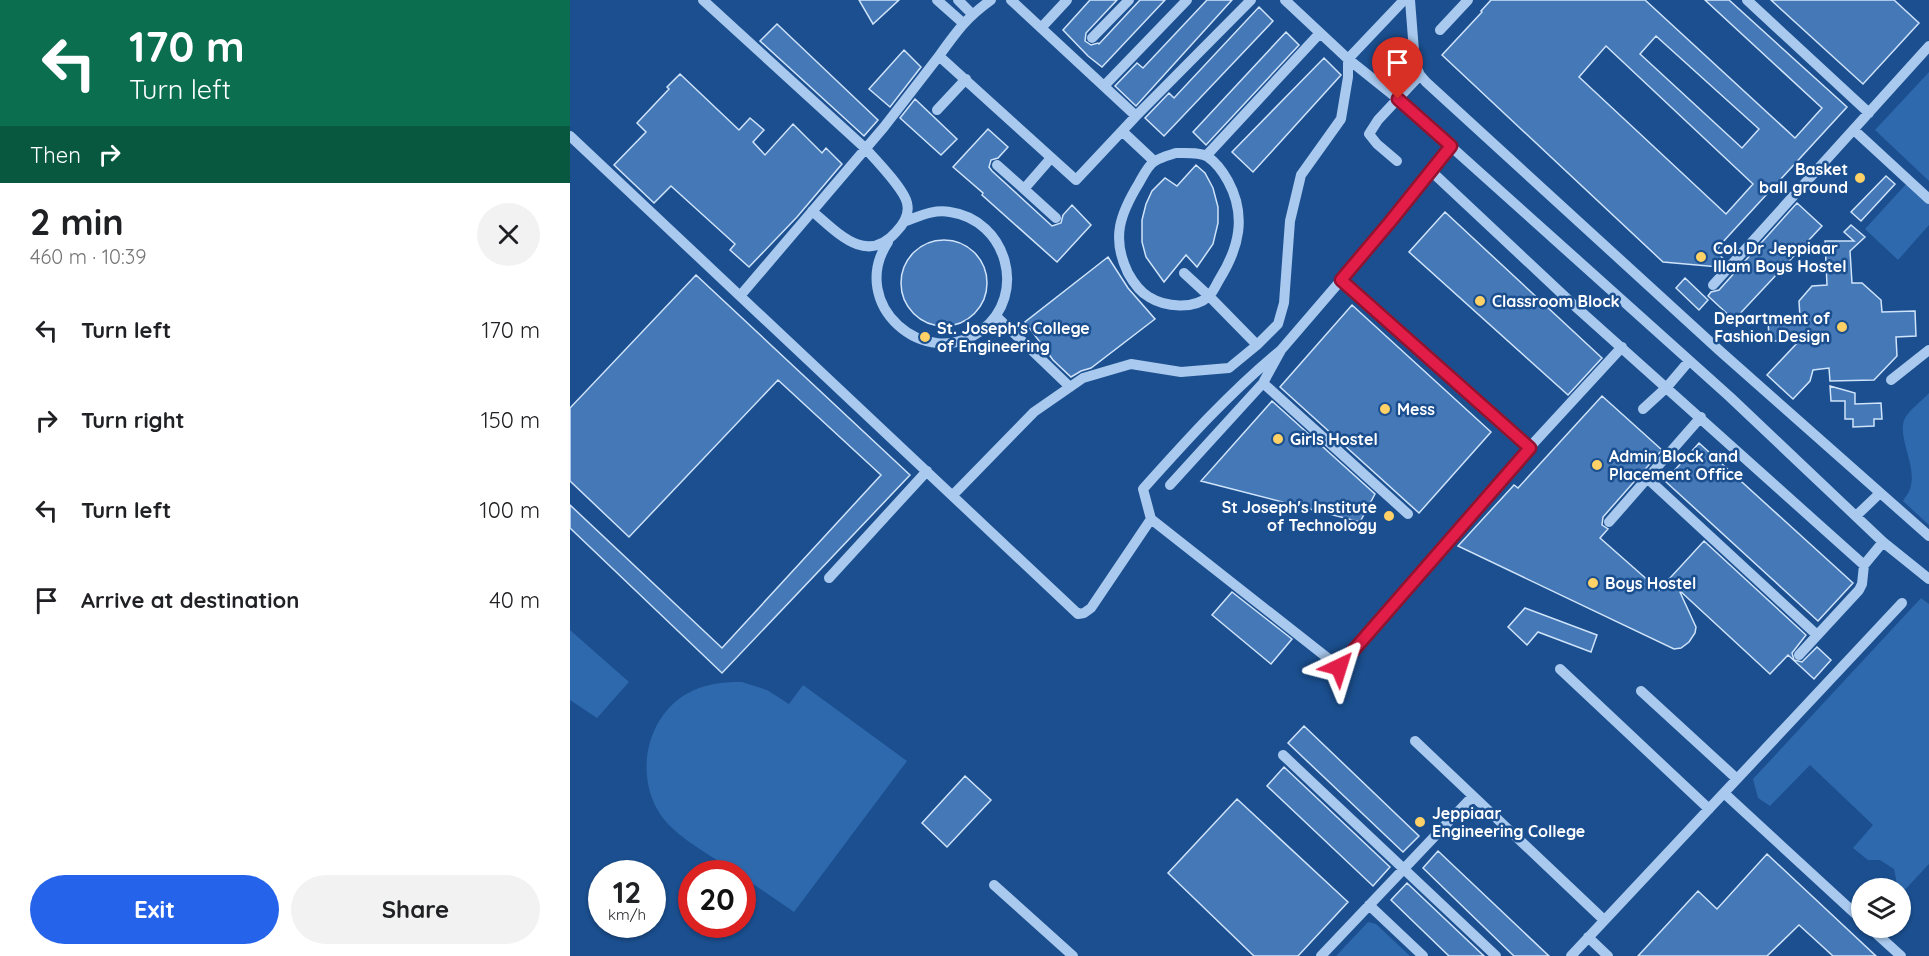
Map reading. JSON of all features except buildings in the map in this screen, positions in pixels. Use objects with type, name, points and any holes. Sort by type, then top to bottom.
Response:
[{"type":"lane","points":[[703,0],[865,148],[887,172],[908,203],[906,222]]},
{"type":"lane","points":[[937,0],[963,23]]},
{"type":"lane","points":[[958,0],[972,14]]},
{"type":"lane","points":[[740,296],[865,148],[963,23],[991,0]]},
{"type":"lane","points":[[1011,0],[1136,116]]},
{"type":"lane","points":[[1041,28],[1067,0]]},
{"type":"lane","points":[[1092,38],[1129,0]]},
{"type":"lane","points":[[1104,86],[1187,0]]},
{"type":"lane","points":[[939,56],[1076,180],[1251,0]]},
{"type":"lane","points":[[1285,0],[1348,59],[1398,99],[1689,361],[1883,542],[1929,579]]},
{"type":"lane","points":[[953,495],[1034,412],[1083,378],[1131,364],[1181,372],[1229,368],[1278,324],[1284,303],[1290,221],[1301,175],[1341,119],[1348,77],[1348,59],[1404,0]]},
{"type":"lane","points":[[1410,0],[1415,64],[1420,75],[1720,351],[1929,537]]},
{"type":"lane","points":[[1440,30],[1468,0]]},
{"type":"lane","points":[[1748,0],[1869,113]]},
{"type":"lane","points":[[1206,156],[1320,33]]},
{"type":"lane","points":[[1713,285],[1929,46]]},
{"type":"lane","points":[[1397,161],[1369,134],[1378,120],[1420,75]]},
{"type":"lane","points":[[937,110],[966,79]]},
{"type":"lane","points":[[1854,130],[1929,199]]},
{"type":"lane","points":[[1122,131],[1154,161]]},
{"type":"lane","points":[[570,136],[1077,614],[1084,613],[1090,608],[1151,519]]},
{"type":"lane","points":[[1451,146],[1281,350],[1251,375],[1204,421],[1143,489],[1151,519],[1339,667],[1530,448],[1622,347]]},
{"type":"lane","points":[[1176,153],[1206,156],[1223,171],[1234,191],[1239,213],[1239,232],[1227,267],[1209,296],[1198,302],[1179,306],[1160,303],[1147,296],[1132,279],[1122,261],[1118,244],[1121,223],[1128,202],[1154,161],[1176,153]]},
{"type":"lane","points":[[1024,189],[1051,158]]},
{"type":"lane","points":[[996,165],[1056,218]]},
{"type":"lane","points":[[1431,171],[1864,565]]},
{"type":"lane","points":[[812,211],[838,234],[854,244],[871,247],[888,242]]},
{"type":"lane","points":[[950,212],[971,218],[990,232],[1002,251],[1008,273],[1006,295],[996,316],[981,331],[963,340],[942,343],[921,340],[902,330],[888,315],[878,296],[875,276],[879,255],[888,242],[906,222],[927,213],[950,212]]},
{"type":"lane","points":[[1184,273],[1257,345]]},
{"type":"lane","points":[[1341,280],[1530,448]]},
{"type":"lane","points":[[996,316],[1070,387]]},
{"type":"lane","points":[[1170,485],[1263,382],[1281,350]]},
{"type":"lane","points":[[1891,380],[1929,350]]},
{"type":"lane","points":[[1643,409],[1667,387],[1689,361]]},
{"type":"lane","points":[[1263,382],[1408,514]]},
{"type":"lane","points":[[1609,522],[1701,417]]},
{"type":"lane","points":[[829,578],[927,471]]},
{"type":"lane","points":[[1647,478],[1817,635]]},
{"type":"lane","points":[[1856,516],[1880,493]]},
{"type":"lane","points":[[1799,655],[1859,590],[1864,565],[1883,542]]},
{"type":"lane","points":[[1571,956],[1902,603]]},
{"type":"lane","points":[[1560,669],[1709,809]]},
{"type":"lane","points":[[1641,691],[1737,779]]},
{"type":"lane","points":[[1415,741],[1604,920]]},
{"type":"lane","points":[[1283,755],[1496,956]]},
{"type":"lane","points":[[1724,793],[1851,910]]},
{"type":"lane","points":[[1321,956],[1473,795]]},
{"type":"lane","points":[[993,885],[1073,956]]},
{"type":"lane","points":[[1369,905],[1423,956]]},
{"type":"lane","points":[[1588,938],[1608,956]]},
{"type":"lane","points":[[1881,938],[1900,956]]},
{"type":"shaded area","points":[[1929,72],[1929,181],[1875,130]]},
{"type":"shaded area","points":[[1908,182],[1929,201],[1929,225],[1898,260],[1865,229]]},
{"type":"shaded area","points":[[1929,393],[1929,525],[1903,501],[1912,480],[1903,426],[1907,415]]},
{"type":"shaded area","points":[[1921,598],[1929,604],[1929,864],[1911,883],[1911,878],[1896,878],[1894,869],[1880,860],[1868,860],[1853,848],[1873,825],[1810,765],[1770,806],[1758,798],[1753,779]]},
{"type":"shaded area","points":[[570,630],[629,682],[597,718],[570,700]]},
{"type":"shaded area","points":[[729,682],[742,682],[767,690],[789,704],[803,685],[907,761],[794,912],[756,886],[756,860],[717,860],[693,845],[669,825],[657,809],[650,791],[647,772],[648,752],[653,733],[662,716],[675,702],[692,691]]},
{"type":"shaded area","points":[[1368,922],[1376,924],[1410,956],[1336,956]]},
{"type":"place","name":"Basket ball ground","points":[[1860,178]]},
{"type":"place","name":"Col. Dr Jeppiaar Illam Boys Hostel","points":[[1701,257]]},
{"type":"place","name":"Classroom Block","points":[[1480,301]]},
{"type":"place","name":"Department of Fashion Design","points":[[1842,327]]},
{"type":"place","name":"St. Joseph's College of Engineering","points":[[925,337]]},
{"type":"place","name":"Mess","points":[[1385,409]]},
{"type":"place","name":"Girls Hostel","points":[[1278,439]]},
{"type":"place","name":"Admin Block and Placement Office","points":[[1597,465]]},
{"type":"place","name":"St Joseph's Institute of Technology","points":[[1389,516]]},
{"type":"place","name":"Boys Hostel","points":[[1593,583]]},
{"type":"place","name":"Jeppiaar Engineering College","points":[[1420,822]]},
{"type":"route","points":[[1339,667],[1530,448],[1341,280],[1451,146],[1398,99]]}]
